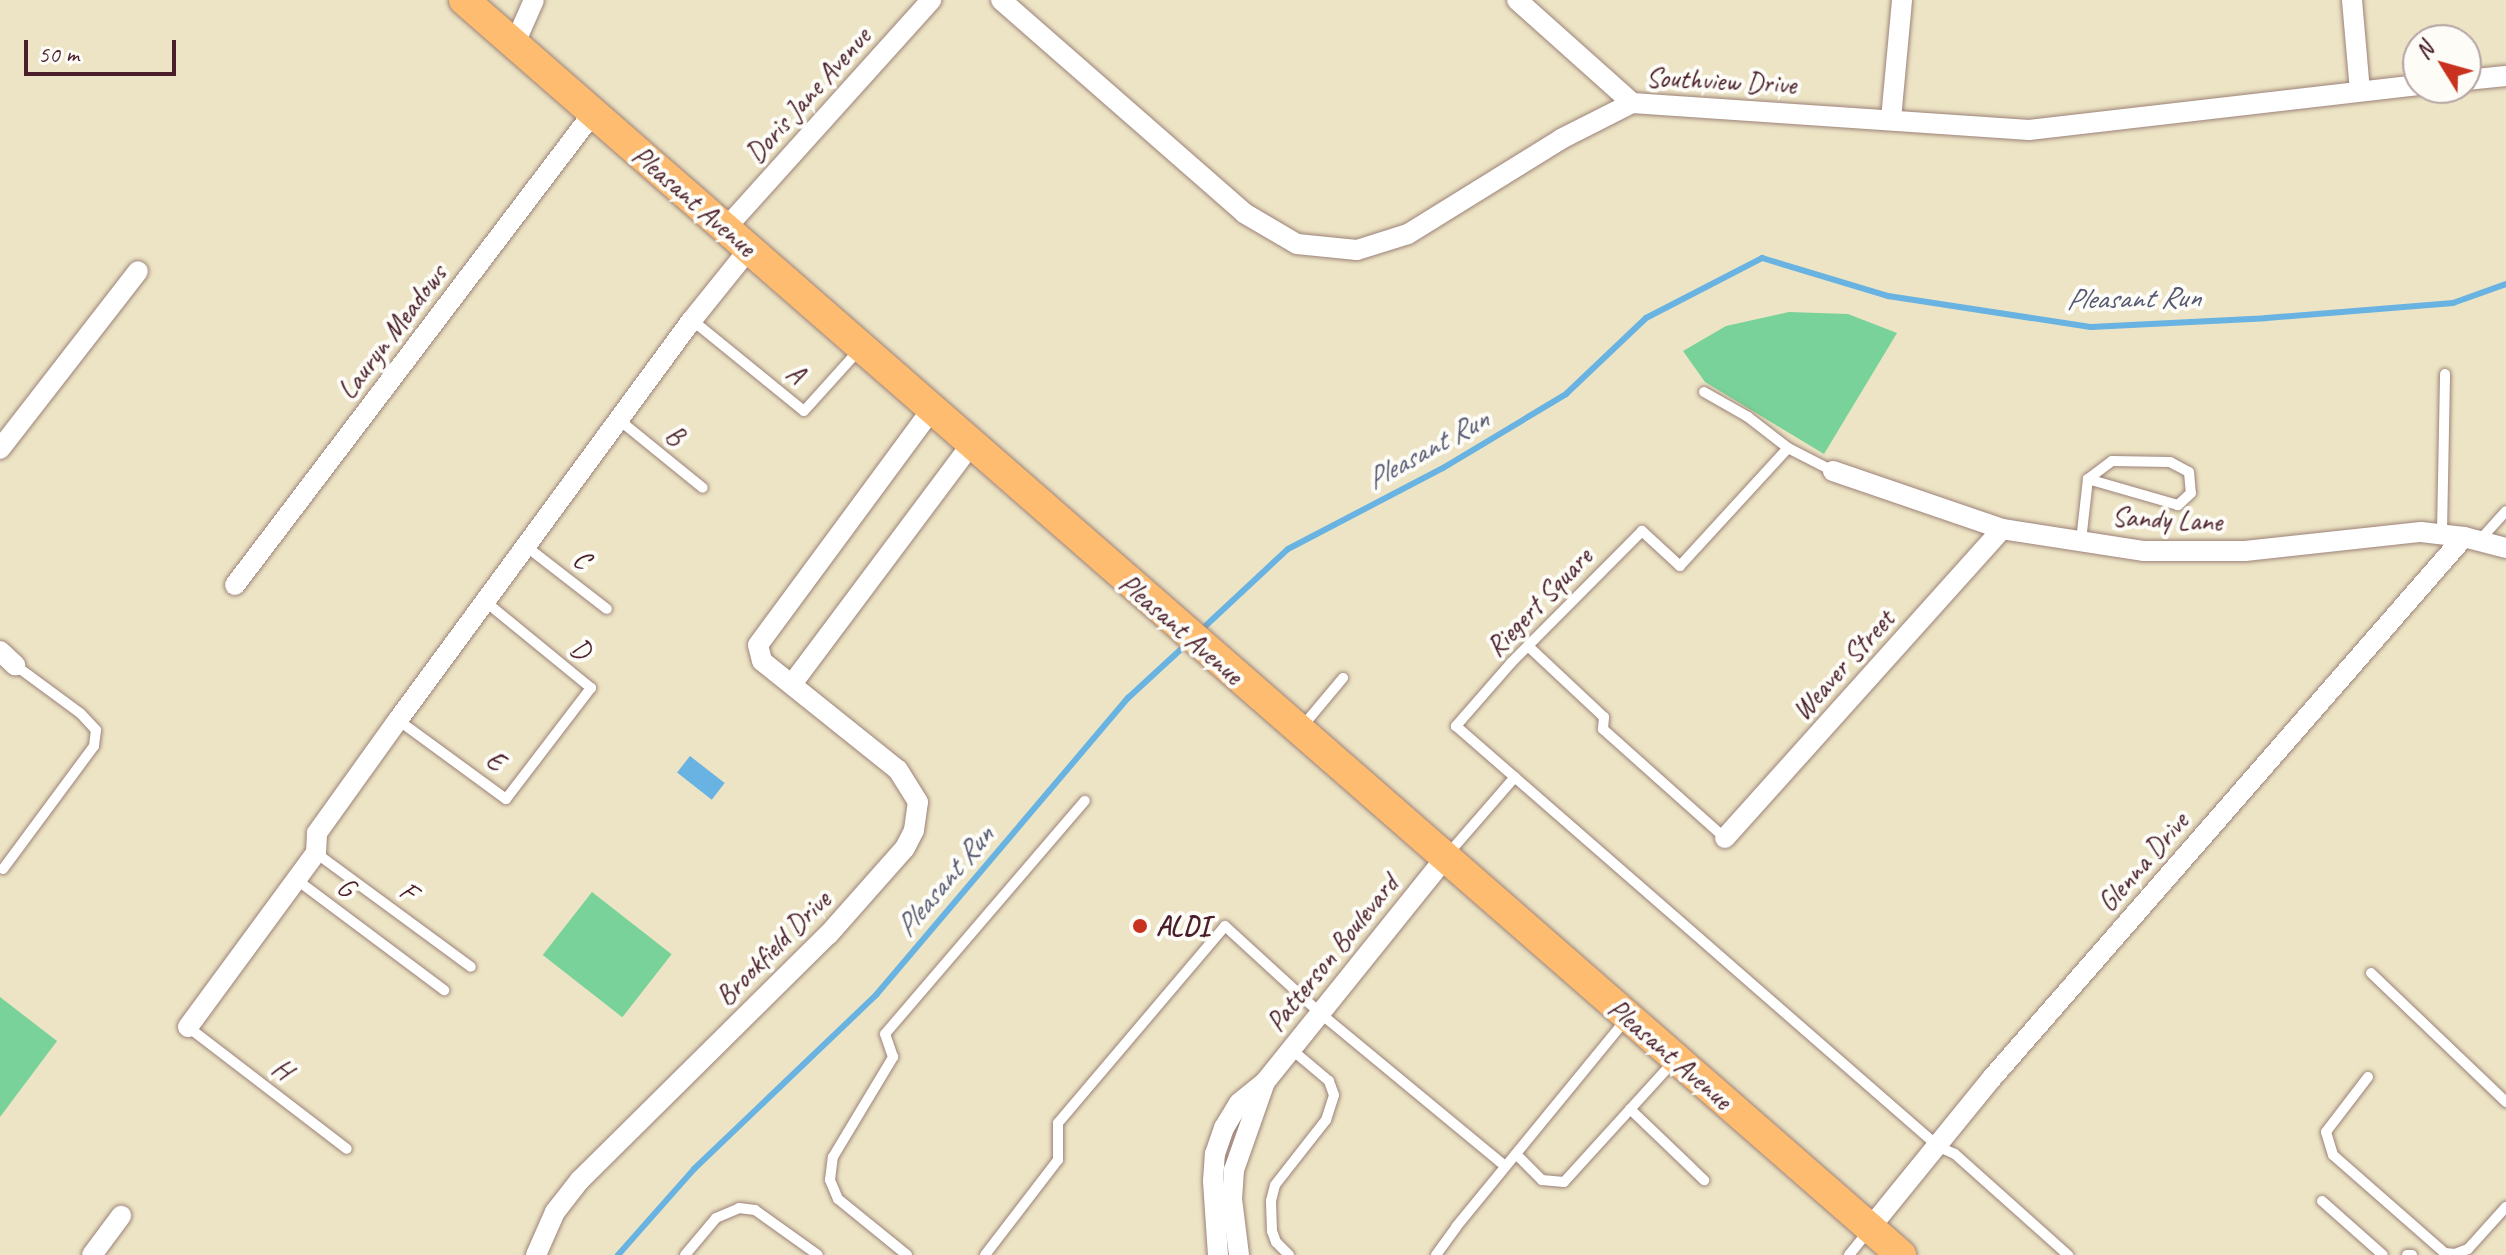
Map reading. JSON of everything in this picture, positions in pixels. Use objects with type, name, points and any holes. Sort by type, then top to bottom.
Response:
[{"type":"main road","name":"Pleasant Avenue","points":[[464,0],[1901,1255]]},
{"type":"street","points":[[515,43],[534,0]]},
{"type":"street","name":"Doris Jane Avenue","points":[[726,228],[931,0]]},
{"type":"street","name":"Southview Drive","points":[[1001,0],[1244,213],[1297,244],[1357,250],[1408,234],[1561,139],[1632,103],[2029,130],[2402,87]]},
{"type":"street","points":[[1517,0],[1632,103]]},
{"type":"street","points":[[1891,119],[1902,0]]},
{"type":"street","points":[[2352,0],[2360,91]]},
{"type":"street","points":[[2482,78],[2506,76]]},
{"type":"street","name":"Lauryn Meadows","points":[[235,585],[593,113]]},
{"type":"street","points":[[188,1027],[316,853],[317,833],[398,720],[487,603],[618,419],[749,249]]},
{"type":"street","points":[[0,449],[138,271]]},
{"type":"street","name":"Brookfield Drive","points":[[536,1255],[555,1212],[580,1180],[875,886],[905,848],[914,830],[918,802],[898,770],[762,661],[758,652],[763,635],[931,410]]},
{"type":"street","points":[[792,684],[971,445]]},
{"type":"street","name":"Sandy Lane","points":[[1833,471],[2002,529],[2144,551],[2245,551],[2421,532],[2442,533],[2506,548]]},
{"type":"street","name":"Weaver Street","points":[[1725,838],[2002,529]]},
{"type":"street","name":"Glenna Drive","points":[[1870,1228],[1939,1147],[1992,1078],[2471,539]]},
{"type":"street","name":"Patterson Boulevard","points":[[1218,1255],[1213,1181],[1215,1154],[1239,1103],[1265,1082],[1444,859]]},
{"type":"street","name":"Patterson Boulevard","points":[[1239,1255],[1232,1199],[1234,1170],[1265,1082]]},
{"type":"street","points":[[92,1255],[121,1216]]},
{"type":"lane","name":"A","points":[[692,320],[804,411],[860,348]]},
{"type":"lane","points":[[2442,533],[2445,374]]},
{"type":"lane","points":[[1704,392],[1748,417],[1788,448],[1833,471]]},
{"type":"lane","name":"B","points":[[618,419],[703,488]]},
{"type":"lane","name":"Riegert Square","points":[[1515,777],[1456,726],[1528,646],[1642,531],[1680,566],[1788,448]]},
{"type":"lane","points":[[2081,541],[2088,479],[2112,461],[2170,462],[2189,472],[2191,493],[2178,505],[2088,479]]},
{"type":"lane","points":[[2471,539],[2506,511]]},
{"type":"lane","name":"C","points":[[527,547],[607,609]]},
{"type":"lane","name":"D","points":[[487,603],[591,688],[548,743]]},
{"type":"lane","points":[[1528,646],[1604,717],[1603,729],[1725,838]]},
{"type":"lane","points":[[3,869],[94,746],[96,730],[80,713],[8,658]]},
{"type":"lane","points":[[1298,731],[1343,678]]},
{"type":"lane","name":"E","points":[[398,720],[506,799],[548,743]]},
{"type":"lane","points":[[1444,859],[1515,777],[1939,1147],[1955,1154],[2068,1255]]},
{"type":"lane","points":[[907,1255],[838,1199],[830,1180],[833,1157],[893,1057],[885,1034],[1085,801]]},
{"type":"lane","name":"F","points":[[316,853],[471,967]]},
{"type":"lane","name":"G","points":[[297,880],[444,990]]},
{"type":"lane","points":[[985,1255],[1058,1160],[1058,1123],[1225,926],[1320,1013],[1505,1166]]},
{"type":"lane","points":[[2371,973],[2506,1102]]},
{"type":"lane","points":[[1436,1255],[1627,1018]]},
{"type":"lane","name":"H","points":[[188,1027],[347,1149]]},
{"type":"lane","points":[[1289,1255],[1276,1242],[1272,1231],[1275,1185],[1326,1120],[1334,1095],[1329,1081],[1291,1049]]},
{"type":"lane","points":[[1516,1154],[1542,1180],[1564,1182],[1675,1059]]},
{"type":"lane","points":[[2368,1077],[2326,1132],[2333,1155],[2445,1253],[2455,1254],[2468,1249],[2506,1207]]},
{"type":"lane","points":[[1630,1109],[1704,1180]]},
{"type":"lane","points":[[2322,1201],[2383,1255]]},
{"type":"lane","points":[[685,1255],[716,1218],[739,1208],[755,1210],[818,1255]]},
{"type":"lane","points":[[1849,1255],[1870,1228]]},
{"type":"green space","points":[[1789,312],[1848,314],[1897,333],[1824,454],[1705,382],[1683,351],[1726,326]]},
{"type":"green space","points":[[592,892],[672,954],[622,1017],[543,955]]},
{"type":"green space","points":[[0,997],[57,1041],[0,1117]]},
{"type":"water","points":[[690,756],[725,783],[712,800],[677,773]]},
{"type":"waterway","name":"Pleasant Run","points":[[1200,631],[1288,549],[1443,468],[1566,394],[1646,318],[1762,258],[1888,296],[2091,327],[2266,318],[2453,303],[2506,284]]},
{"type":"waterway","name":"Pleasant Run","points":[[618,1255],[694,1169],[876,995],[1128,698],[1189,642]]},
{"type":"place","name":"ALDI","points":[[1140,926]]}]
